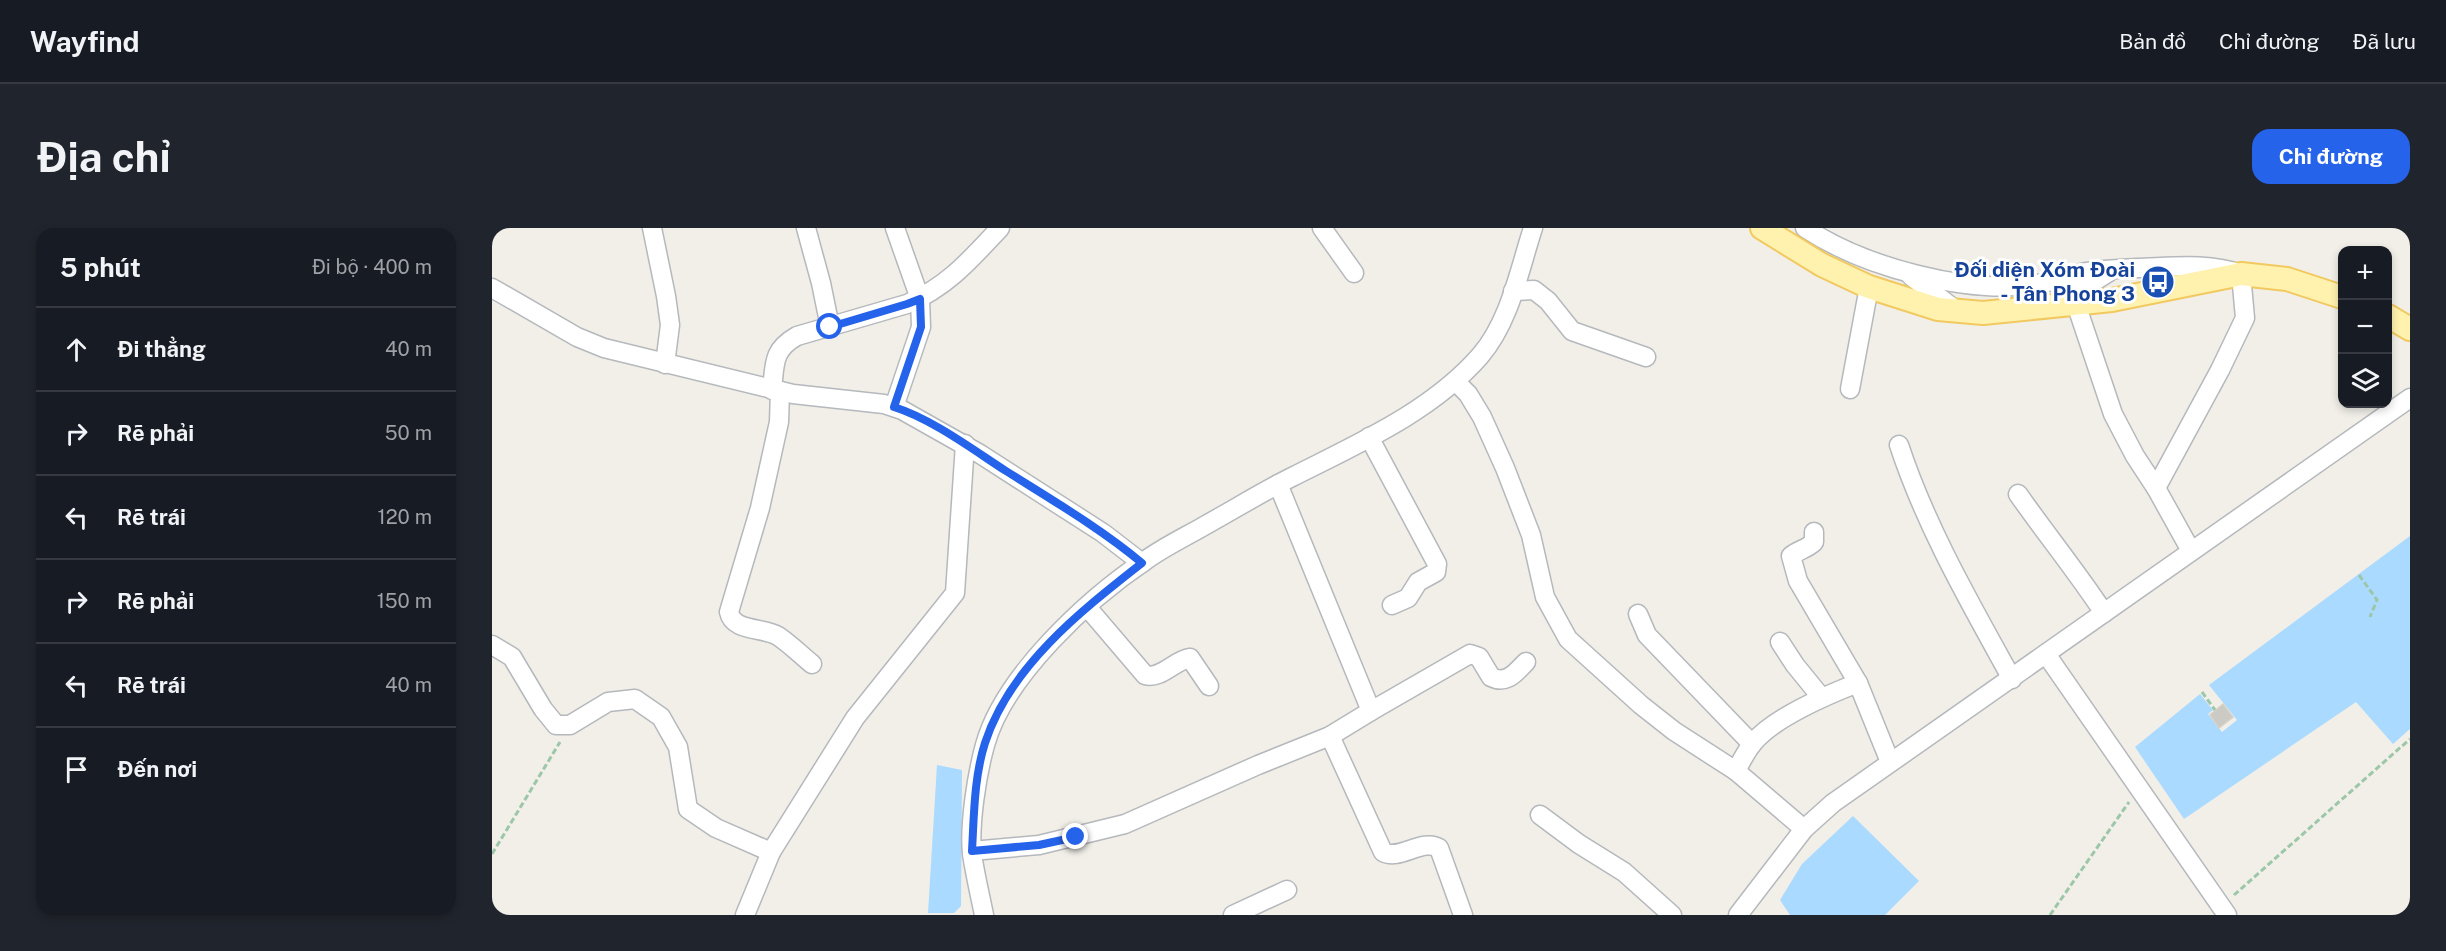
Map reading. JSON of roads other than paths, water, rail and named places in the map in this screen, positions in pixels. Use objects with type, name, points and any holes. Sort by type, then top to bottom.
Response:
[{"type":"main road","points":[[1762,228],[1822,266],[1869,288],[1938,309],[1983,313],[2112,300],[2241,274],[2287,279],[2338,295]]},
{"type":"main road","points":[[2392,318],[2410,328]]},
{"type":"street","points":[[652,228],[670,325],[665,364]]},
{"type":"street","points":[[806,228],[830,327]]},
{"type":"street","points":[[894,407],[921,327],[920,299],[895,228]]},
{"type":"street","points":[[812,664],[777,636],[734,621],[729,612],[760,508],[779,422],[776,390],[777,354],[786,342],[798,336],[920,299],[958,272],[1000,228]]},
{"type":"street","points":[[1322,228],[1353,273]]},
{"type":"street","points":[[984,915],[972,851],[974,800],[985,743],[1005,697],[1039,655],[1087,607],[1142,563],[1278,484],[1370,437],[1415,410],[1455,381],[1481,354],[1501,324],[1533,228]]},
{"type":"street","points":[[1806,228],[1873,261],[1908,273],[1954,282],[2015,286],[2039,284],[2089,271],[2190,266],[2231,270],[2241,274],[2245,318],[2220,370],[2156,488]]},
{"type":"street","points":[[2114,270],[2066,304],[2113,414],[2191,551]]},
{"type":"street","points":[[1908,273],[1957,311]]},
{"type":"street","points":[[492,288],[577,337],[604,348],[776,390],[894,407],[921,419],[964,444],[1103,533],[1142,563]]},
{"type":"street","points":[[1850,389],[1869,288]]},
{"type":"street","points":[[1513,291],[1534,290],[1548,301],[1572,331],[1646,357]]},
{"type":"street","points":[[1455,381],[1468,394],[1482,417],[1505,468],[1534,545],[1545,597],[1568,639],[1674,732],[1736,771],[1804,829]]},
{"type":"street","points":[[1738,915],[1804,829],[1833,803],[2410,398]]},
{"type":"street","points":[[1370,437],[1437,564],[1436,572],[1418,582],[1412,594],[1392,605]]},
{"type":"street","points":[[745,915],[771,852],[855,718],[955,593],[964,444]]},
{"type":"street","points":[[1899,445],[1912,484],[1926,513],[2012,679]]},
{"type":"street","points":[[1278,484],[1371,711]]},
{"type":"street","points":[[2018,494],[2104,613]]},
{"type":"street","points":[[1815,532],[1814,542],[1809,547],[1795,552],[1791,556],[1791,561],[1798,581],[1858,683],[1890,762]]},
{"type":"street","points":[[1087,607],[1145,675],[1153,676],[1190,658],[1209,686]]},
{"type":"street","points":[[1638,614],[1639,622],[1647,635],[1752,744]]},
{"type":"street","points":[[1780,642],[1795,666],[1821,697]]},
{"type":"street","points":[[492,645],[512,657],[543,709],[556,725],[570,725],[608,702],[635,699],[661,717],[678,747],[688,809],[716,828],[771,852]]},
{"type":"street","points":[[972,851],[1039,845],[1125,824],[1330,736],[1470,654],[1479,657],[1491,677],[1501,681],[1510,678],[1526,662]]},
{"type":"street","points":[[2046,654],[2224,911]]},
{"type":"street","points":[[1736,771],[1752,744],[1763,733],[1821,697],[1858,683]]},
{"type":"street","points":[[1330,736],[1383,852],[1390,855],[1430,845],[1439,848],[1463,915]]},
{"type":"street","points":[[1540,815],[1579,844],[1624,872],[1672,915]]},
{"type":"street","points":[[1233,915],[1287,890]]},
{"type":"water","points":[[2410,536],[2410,729],[2393,744],[2356,702],[2184,819],[2135,747],[2200,694],[2213,710],[2208,714],[2222,732],[2237,720],[2209,685]]},
{"type":"water","points":[[937,765],[962,770],[961,906],[954,913],[928,913]]},
{"type":"water","points":[[1853,816],[1919,881],[1885,915],[1790,915],[1780,900],[1802,864]]},
{"type":"place","name":"Đối diện Xóm Đoài - Tân Phong 3","points":[[2158,282]]}]
